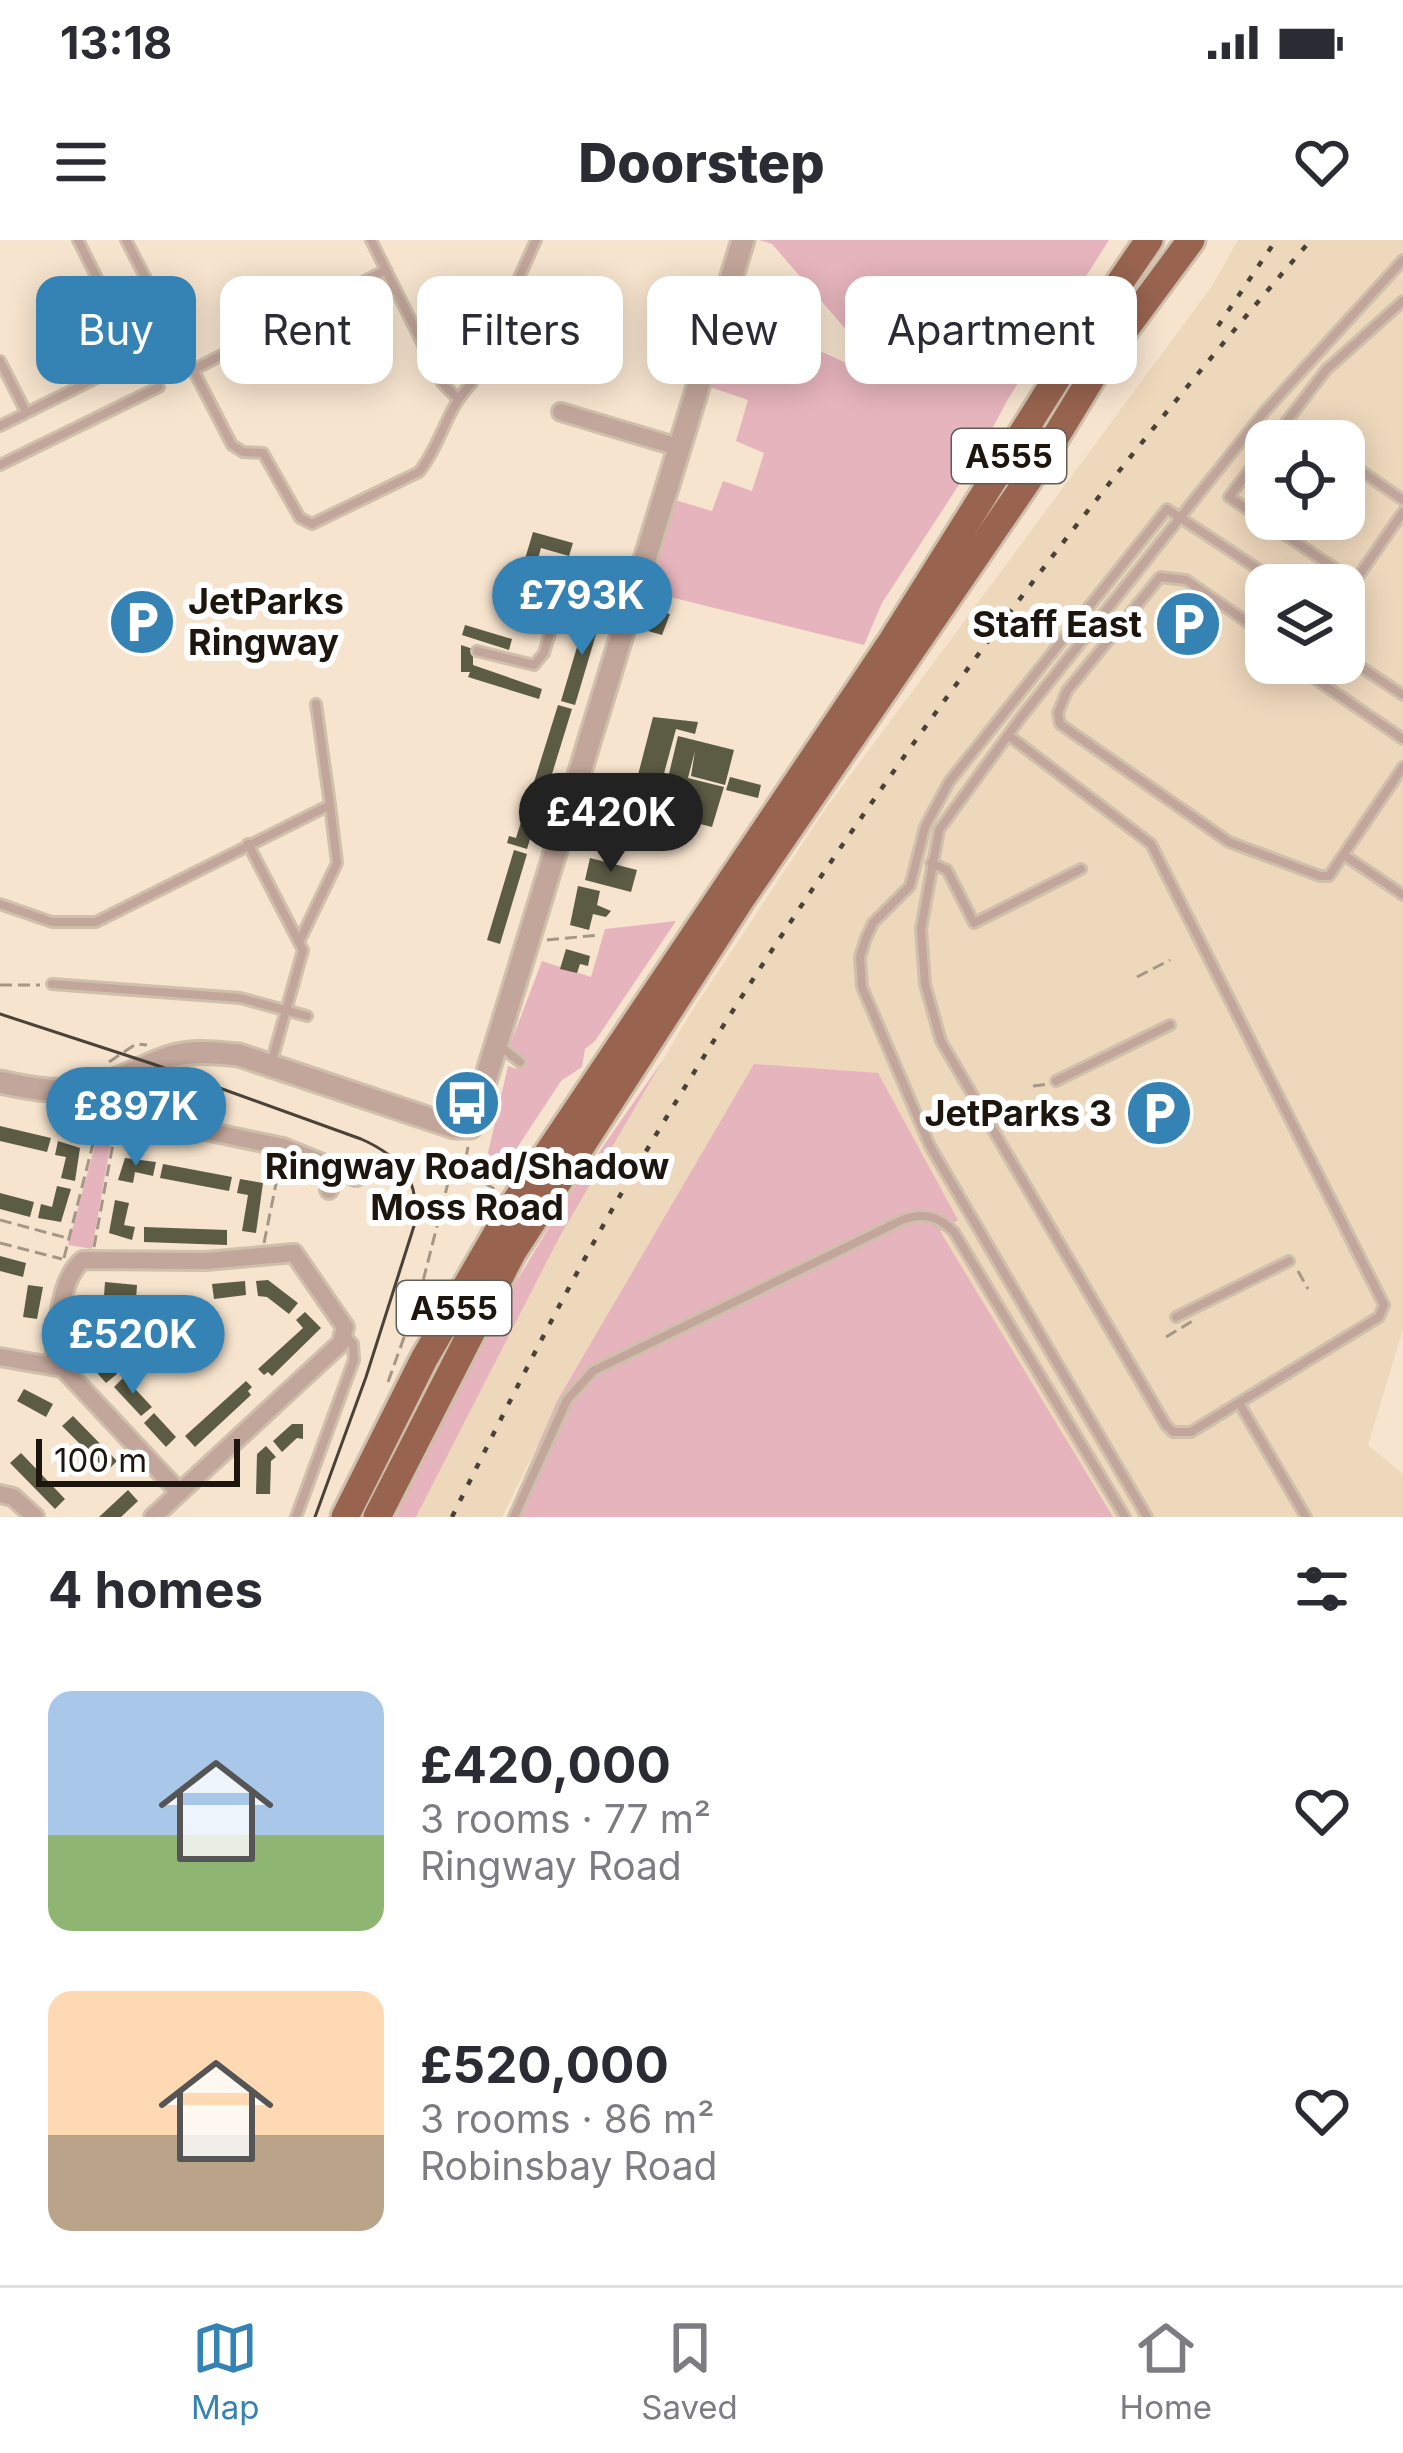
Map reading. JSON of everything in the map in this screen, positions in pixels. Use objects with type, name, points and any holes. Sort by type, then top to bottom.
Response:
[{"type":"highway","name":"A555","points":[[345,1517],[424,1359],[515,1202],[892,641],[1149,240]]},
{"type":"highway","name":"A555","points":[[377,1517],[512,1252],[743,896],[1039,464],[1102,358],[1191,240]]},
{"type":"street","points":[[107,1101],[173,1056],[239,1055],[454,1127],[471,1127],[742,240]]},
{"type":"street","points":[[561,412],[678,447]]},
{"type":"street","points":[[565,586],[630,605]]},
{"type":"street","points":[[0,1082],[107,1101],[283,1147],[356,1178]]},
{"type":"street","points":[[329,1190],[338,1170]]},
{"type":"street","points":[[52,1366],[70,1262],[92,1258],[143,1263],[286,1252],[300,1257],[342,1328],[341,1343],[153,1517]]},
{"type":"street","points":[[0,1357],[64,1368],[178,1492]]},
{"type":"street","points":[[0,1494],[13,1497],[35,1517]]},
{"type":"lane","points":[[78,240],[96,276]]},
{"type":"lane","points":[[126,240],[145,276]]},
{"type":"lane","points":[[371,240],[442,382],[458,398]]},
{"type":"lane","points":[[196,376],[232,446],[263,453],[300,518],[312,524],[419,472],[458,398],[471,384],[536,240]]},
{"type":"lane","points":[[1008,735],[1151,844],[1382,1299],[1379,1317],[1191,1432],[1173,1432],[1166,1425],[949,1058],[925,983],[921,929],[931,863],[939,830],[1008,735],[1264,411],[1403,260]]},
{"type":"lane","points":[[196,368],[386,269]]},
{"type":"lane","points":[[1287,420],[1326,370],[1403,301]]},
{"type":"lane","points":[[0,361],[26,412]]},
{"type":"lane","points":[[0,426],[83,384]]},
{"type":"lane","points":[[0,465],[159,387]]},
{"type":"lane","points":[[1365,474],[1403,500]]},
{"type":"lane","points":[[1245,476],[1229,497],[1245,508]]},
{"type":"lane","points":[[1147,1517],[930,1146],[859,972],[873,923],[910,886],[925,827],[958,769],[1167,509],[1250,564]]},
{"type":"lane","points":[[1365,567],[1403,512]]},
{"type":"lane","points":[[1293,540],[1328,564]]},
{"type":"lane","points":[[1245,621],[1186,580],[1160,578],[1067,692],[1058,713],[1060,724],[1240,847],[1320,876],[1329,876],[1400,771]]},
{"type":"lane","points":[[477,651],[534,665],[544,653],[565,586]]},
{"type":"lane","points":[[1365,670],[1403,695]]},
{"type":"lane","points":[[1326,684],[1403,739]]},
{"type":"lane","points":[[299,942],[337,863],[316,704]]},
{"type":"lane","points":[[0,904],[52,922],[95,922],[330,805]]},
{"type":"lane","points":[[248,844],[303,957],[270,1066]]},
{"type":"lane","points":[[1344,855],[1403,895]]},
{"type":"lane","points":[[931,863],[947,870],[974,923],[1081,869]]},
{"type":"lane","points":[[52,984],[240,998],[307,1016]]},
{"type":"lane","points":[[1056,1081],[1170,1024]]},
{"type":"lane","points":[[498,1045],[520,1063]]},
{"type":"lane","points":[[514,1517],[567,1400],[593,1371],[902,1220],[924,1215],[945,1222],[954,1232],[1125,1517]]},
{"type":"lane","points":[[1176,1316],[1291,1263]]},
{"type":"lane","points":[[296,1517],[354,1360],[353,1344],[342,1328]]},
{"type":"lane","points":[[1239,1403],[1306,1517]]},
{"type":"path","points":[[547,940],[598,935]]},
{"type":"path","points":[[1137,977],[1169,960]]},
{"type":"path","points":[[0,985],[52,984]]},
{"type":"path","points":[[1034,1086],[1044,1086]]},
{"type":"path","points":[[0,1243],[70,1262],[69,1239],[107,1101]]},
{"type":"path","points":[[93,1248],[107,1101]]},
{"type":"path","points":[[462,1176],[471,1127]]},
{"type":"path","points":[[262,1256],[283,1147]]},
{"type":"path","points":[[387,1387],[420,1293],[450,1174],[475,1178],[502,1195]]},
{"type":"path","points":[[0,1220],[69,1239]]},
{"type":"path","points":[[1291,1263],[1308,1289]]},
{"type":"shaded area","points":[[759,240],[1109,240],[1086,276],[845,276],[845,328],[821,301],[821,276],[800,276],[772,244]]},
{"type":"shaded area","points":[[1238,240],[1403,240],[1403,1329],[1368,1445],[1403,1474],[1403,1517],[507,1517],[539,1442],[502,1517],[416,1517],[560,1236],[690,1014],[824,811],[1212,286]]},
{"type":"shaded area","points":[[821,352],[845,362],[845,384],[1018,384],[977,457],[882,603],[864,645],[646,591],[675,500],[712,511],[723,481],[752,491],[764,453],[736,441],[748,400],[711,384],[821,384]]},
{"type":"shaded area","points":[[676,921],[585,1049],[582,1067],[561,1081],[503,1169],[488,1153],[508,1066],[516,1069],[523,1058],[510,1045],[542,961],[591,977],[605,929]]},
{"type":"shaded area","points":[[663,1060],[560,1236],[416,1517],[396,1517],[459,1376],[565,1201]]},
{"type":"shaded area","points":[[754,1064],[878,1073],[958,1220],[940,1231],[1113,1517],[507,1517],[557,1401]]},
{"type":"shaded area","points":[[100,1127],[113,1130],[92,1249],[68,1245]]},
{"type":"building","points":[[533,532],[573,543],[569,556],[541,548],[524,607],[551,615],[548,627],[508,616]]},
{"type":"building","points":[[656,598],[668,601],[665,613],[670,614],[662,635],[648,631]]},
{"type":"building","points":[[588,610],[602,614],[575,705],[561,701]]},
{"type":"building","points":[[465,625],[512,639],[509,650],[462,635]]},
{"type":"building","points":[[461,645],[473,649],[473,665],[542,689],[539,699],[468,677],[470,672],[461,672]]},
{"type":"building","points":[[558,705],[572,709],[544,800],[530,795]]},
{"type":"building","points":[[653,717],[698,722],[695,734],[676,729],[662,781],[638,775]]},
{"type":"building","points":[[678,736],[734,750],[725,785],[691,776],[695,751],[688,778],[724,787],[712,827],[613,802],[620,776],[663,787],[659,799],[663,799]]},
{"type":"building","points":[[730,777],[761,785],[758,798],[726,790]]},
{"type":"building","points":[[528,800],[541,803],[527,849],[507,843],[509,836],[516,838]]},
{"type":"building","points":[[514,850],[527,854],[500,944],[487,940]]},
{"type":"building","points":[[590,858],[637,870],[631,892],[585,880]]},
{"type":"building","points":[[578,886],[600,891],[597,905],[611,911],[606,917],[593,914],[589,930],[570,925]]},
{"type":"building","points":[[566,949],[590,956],[588,966],[580,964],[577,973],[560,969]]},
{"type":"building","points":[[0,1126],[51,1138],[47,1152],[0,1141]]},
{"type":"building","points":[[58,1141],[80,1148],[75,1181],[61,1178],[66,1157],[55,1155]]},
{"type":"building","points":[[125,1158],[156,1162],[153,1176],[135,1172],[133,1183],[118,1180]]},
{"type":"building","points":[[163,1164],[232,1177],[229,1191],[160,1178]]},
{"type":"building","points":[[240,1179],[263,1183],[256,1233],[242,1231],[248,1195],[237,1193]]},
{"type":"building","points":[[57,1186],[71,1189],[61,1222],[38,1218],[41,1204],[52,1207]]},
{"type":"building","points":[[0,1193],[34,1202],[30,1217],[0,1209]]},
{"type":"building","points":[[115,1200],[129,1203],[124,1225],[135,1227],[132,1240],[109,1233]]},
{"type":"building","points":[[144,1227],[227,1230],[227,1245],[144,1242]]},
{"type":"building","points":[[0,1256],[26,1263],[23,1277],[0,1271]]},
{"type":"building","points":[[268,1280],[298,1303],[289,1314],[267,1297],[258,1296],[256,1281]]},
{"type":"building","points":[[245,1281],[246,1295],[214,1299],[212,1284]]},
{"type":"building","points":[[105,1282],[137,1285],[136,1299],[104,1296]]},
{"type":"building","points":[[28,1285],[43,1287],[37,1319],[23,1317]]},
{"type":"building","points":[[86,1302],[100,1304],[95,1336],[81,1334]]},
{"type":"building","points":[[212,1311],[211,1339],[141,1340],[139,1312],[152,1312],[152,1326],[199,1326],[199,1312]]},
{"type":"building","points":[[305,1312],[321,1328],[272,1376],[264,1375],[258,1369],[303,1328],[296,1320]]},
{"type":"building","points":[[96,1349],[117,1374],[106,1383],[85,1359]]},
{"type":"building","points":[[124,1377],[152,1407],[141,1416],[114,1387]]},
{"type":"building","points":[[246,1381],[252,1387],[251,1395],[195,1447],[185,1436]]},
{"type":"building","points":[[24,1389],[53,1404],[46,1417],[17,1401]]},
{"type":"building","points":[[154,1413],[176,1437],[166,1447],[144,1423]]},
{"type":"building","points":[[73,1416],[117,1461],[107,1471],[62,1426]]},
{"type":"building","points":[[292,1424],[303,1424],[303,1439],[297,1438],[282,1452],[273,1441]]},
{"type":"building","points":[[266,1446],[276,1457],[271,1461],[270,1494],[256,1494],[257,1454]]},
{"type":"building","points":[[21,1453],[65,1499],[55,1509],[10,1463]]},
{"type":"building","points":[[128,1490],[138,1501],[121,1517],[99,1517]]},
{"type":"tram line","points":[[0,1014],[361,1139],[388,1154],[406,1172],[414,1196],[414,1226],[315,1517]]},
{"type":"railway","points":[[1218,326],[1276,240]]},
{"type":"railway","points":[[452,1517],[621,1193],[798,910],[1044,567],[1311,240]]},
{"type":"place","name":"JetParks Ringway","points":[[142,622]]},
{"type":"place","name":"Staff East","points":[[1188,624]]},
{"type":"place","name":"Ringway Road/Shadow Moss Road","points":[[467,1103]]},
{"type":"place","name":"JetParks 3","points":[[1159,1113]]}]
